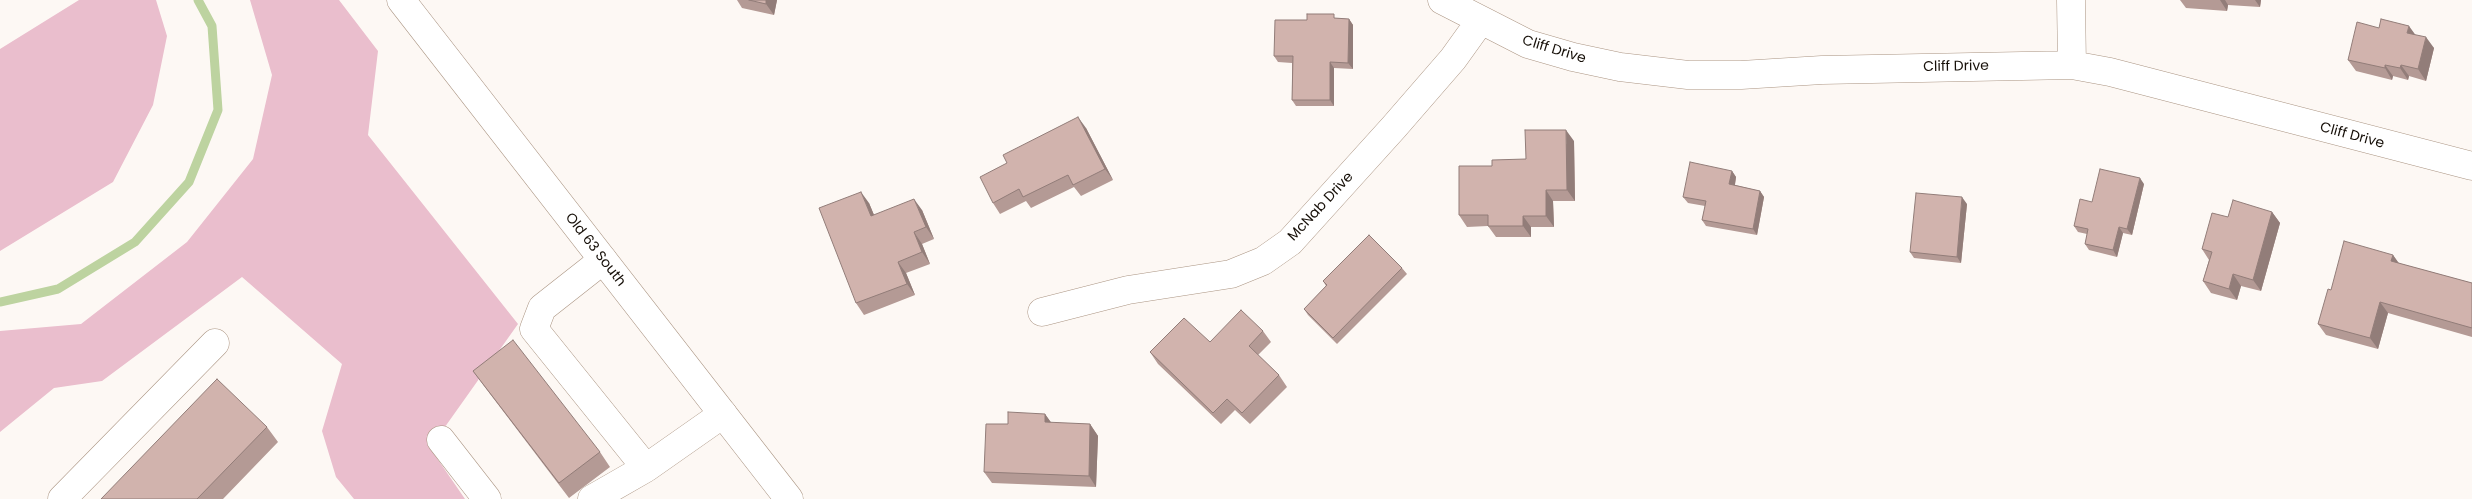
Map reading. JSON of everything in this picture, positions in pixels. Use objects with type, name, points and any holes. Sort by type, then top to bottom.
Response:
[{"type":"street","name":"Old 63 South","points":[[401,0],[789,499]]},
{"type":"street","name":"Cliff Drive","points":[[1442,0],[1528,44],[1573,57],[1620,67],[1688,75],[2072,65],[2110,72],[2472,166]]},
{"type":"street","points":[[2071,0],[2072,65]]},
{"type":"street","name":"McNab Drive","points":[[1042,312],[1128,290],[1231,274],[1263,260],[1290,242],[1453,59],[1481,20]]},
{"type":"street","points":[[603,260],[542,308],[534,329],[646,468]]},
{"type":"street","points":[[62,499],[215,343]]},
{"type":"street","points":[[592,499],[646,468],[723,414]]},
{"type":"street","points":[[441,440],[487,499]]},
{"type":"shaded area","points":[[79,0],[156,0],[167,36],[153,105],[113,182],[0,251],[0,49]]},
{"type":"shaded area","points":[[250,0],[339,0],[378,51],[368,135],[518,324],[430,448],[465,499],[354,499],[336,477],[322,431],[342,364],[242,277],[102,381],[54,388],[0,432],[0,331],[81,324],[187,242],[253,159],[272,75]]},
{"type":"building","points":[[749,0],[766,0],[766,4]]},
{"type":"building","points":[[1307,14],[1334,14],[1334,18],[1349,19],[1348,63],[1330,62],[1330,100],[1292,100],[1293,56],[1274,56],[1275,20],[1307,20]]},
{"type":"building","points":[[2381,19],[2409,26],[2407,33],[2426,37],[2418,69],[2401,65],[2400,68],[2385,65],[2385,68],[2348,60],[2357,22],[2379,28]]},
{"type":"building","points":[[1078,117],[1105,169],[1073,185],[1068,175],[1023,197],[1019,189],[993,203],[980,177],[1007,163],[1003,155]]},
{"type":"building","points":[[1525,130],[1566,130],[1567,190],[1546,190],[1546,216],[1523,216],[1523,226],[1488,226],[1488,215],[1459,215],[1459,166],[1492,166],[1492,160],[1526,159]]},
{"type":"building","points":[[1690,162],[1732,171],[1729,184],[1760,191],[1753,229],[1702,220],[1706,201],[1683,197]]},
{"type":"building","points":[[2100,169],[2140,178],[2127,229],[2119,227],[2113,250],[2085,244],[2088,229],[2074,226],[2080,199],[2092,202]]},
{"type":"building","points":[[861,192],[871,216],[914,199],[926,227],[914,232],[922,252],[898,262],[907,284],[856,303],[819,208]]},
{"type":"building","points":[[1916,193],[1962,197],[1957,257],[1910,252]]},
{"type":"building","points":[[2233,200],[2272,212],[2253,280],[2233,274],[2229,289],[2203,281],[2212,252],[2202,249],[2212,213],[2228,217]]},
{"type":"building","points":[[1369,235],[1402,268],[1333,338],[1304,309],[1327,285],[1323,281]]},
{"type":"building","points":[[2344,241],[2393,255],[2391,261],[2472,283],[2472,328],[2380,302],[2370,338],[2318,324],[2328,289],[2331,290]]},
{"type":"building","points":[[1241,310],[1263,331],[1249,346],[1279,375],[1242,413],[1227,399],[1213,413],[1150,352],[1184,318],[1210,342]]},
{"type":"building","points":[[513,340],[600,452],[559,483],[473,371]]},
{"type":"building","points":[[217,379],[267,427],[197,499],[101,499]]},
{"type":"building","points":[[1008,412],[1045,414],[1045,422],[1090,424],[1089,476],[984,472],[986,424],[1008,424]]},
{"type":"waterway","points":[[0,302],[58,289],[135,242],[189,182],[218,110],[212,26],[198,0]]}]
